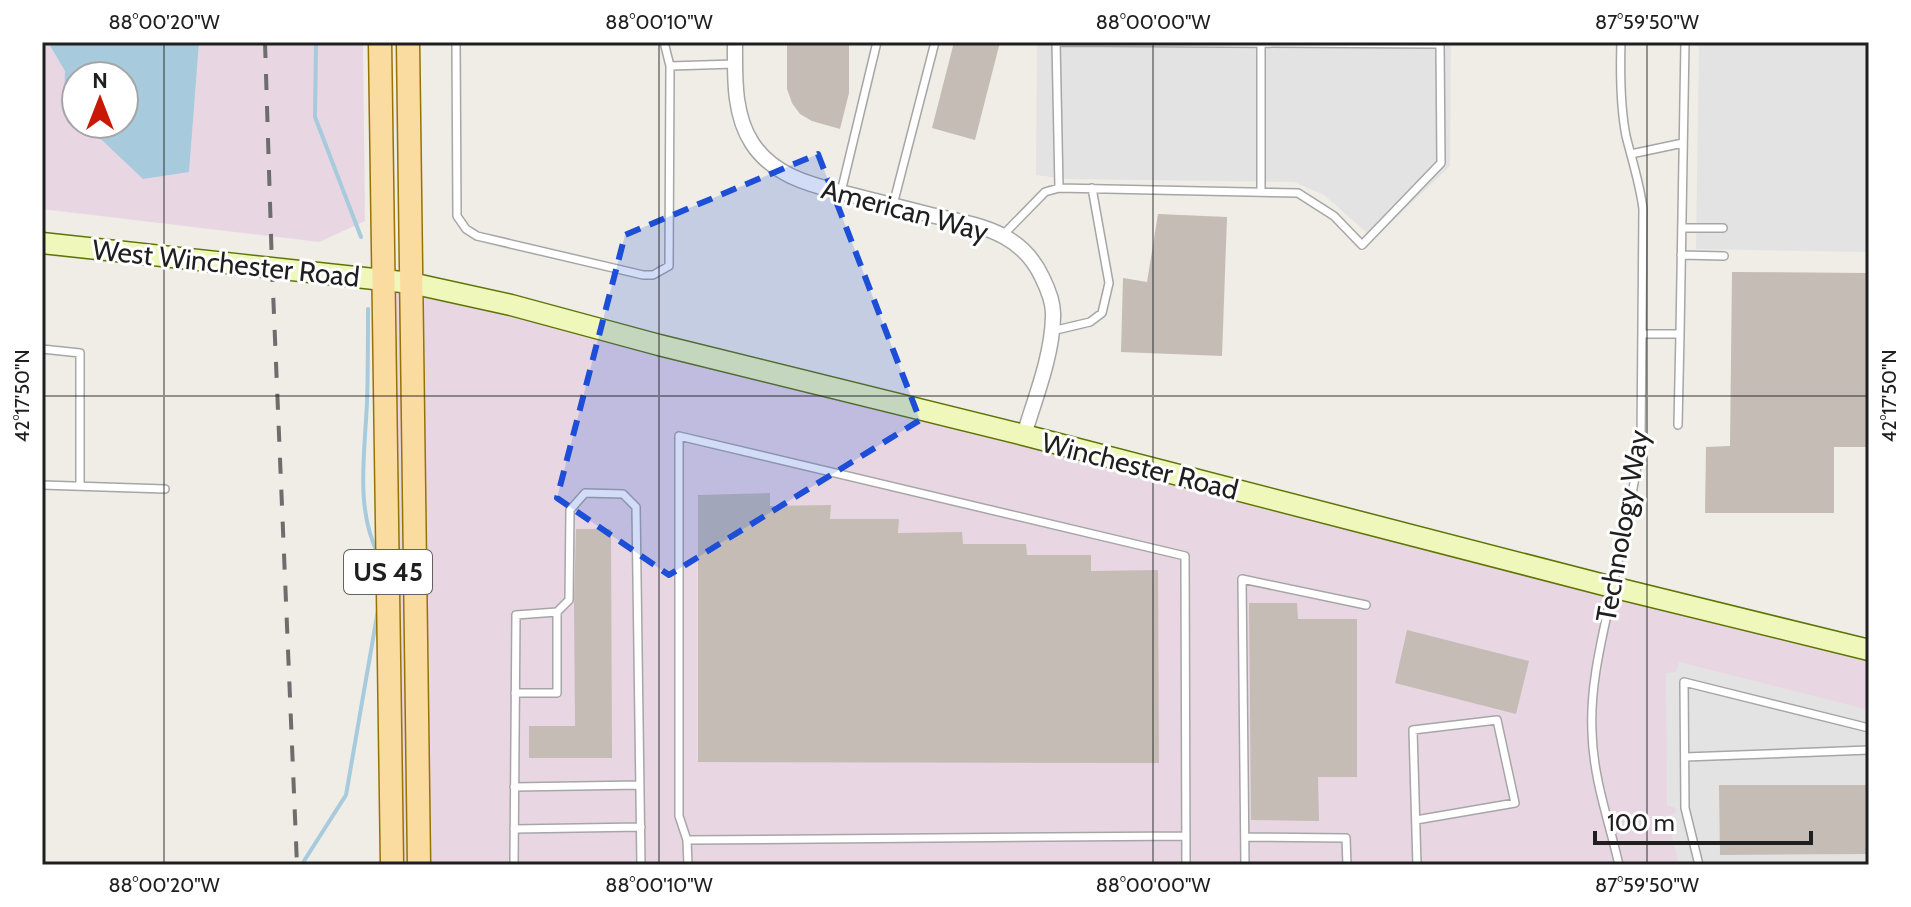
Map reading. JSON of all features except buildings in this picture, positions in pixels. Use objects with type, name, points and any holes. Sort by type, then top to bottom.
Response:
[{"type":"main road","name":"US 45","points":[[380,42],[392,865]]},
{"type":"main road","name":"US 45","points":[[408,42],[419,865]]},
{"type":"main road","name":"West Winchester Road","points":[[42,243],[411,283]]},
{"type":"main road","name":"Winchester Road","points":[[411,283],[511,305],[673,349],[1869,650]]},
{"type":"street","name":"American Way","points":[[735,42],[738,106],[744,128],[752,143],[779,171],[810,184],[983,228],[1013,242],[1037,268],[1053,306],[1052,331],[1024,435]]},
{"type":"lane","points":[[456,42],[457,216],[466,229],[477,236],[643,275],[653,275],[669,266],[670,66],[664,42]]},
{"type":"lane","points":[[841,192],[877,42]]},
{"type":"lane","points":[[893,205],[935,42]]},
{"type":"lane","points":[[1002,236],[1045,192],[1059,188],[1261,192],[1298,193],[1334,216],[1362,245],[1441,163],[1442,43],[1056,42],[1059,188]]},
{"type":"lane","name":"Technology Way","points":[[1619,863],[1593,750],[1592,699],[1641,441],[1643,209],[1620,93],[1621,42]]},
{"type":"lane","points":[[1678,425],[1685,42]]},
{"type":"lane","points":[[1261,43],[1261,192]]},
{"type":"lane","points":[[670,66],[735,64]]},
{"type":"lane","points":[[1631,154],[1683,143]]},
{"type":"lane","points":[[1052,331],[1090,322],[1102,313],[1109,283],[1092,188]]},
{"type":"lane","points":[[1682,228],[1723,228]]},
{"type":"lane","points":[[1681,255],[1724,256]]},
{"type":"lane","points":[[1642,334],[1680,334]]},
{"type":"lane","points":[[42,349],[80,353],[80,486]]},
{"type":"lane","points":[[688,865],[687,840],[679,816],[679,436],[1185,556],[1186,865]]},
{"type":"lane","points":[[42,485],[165,489]]},
{"type":"lane","points":[[514,865],[516,615],[557,612],[569,600],[570,510],[585,493],[623,494],[636,507],[641,865]]},
{"type":"lane","points":[[1245,865],[1242,579],[1366,605]]},
{"type":"lane","points":[[515,693],[557,693],[557,612]]},
{"type":"lane","points":[[1699,865],[1685,808],[1684,682],[1869,728]]},
{"type":"lane","points":[[1416,820],[1515,803],[1497,720],[1413,730],[1417,865]]},
{"type":"lane","points":[[1685,757],[1869,750]]},
{"type":"lane","points":[[514,787],[640,785]]},
{"type":"lane","points":[[514,829],[641,827]]},
{"type":"lane","points":[[687,840],[1186,836]]},
{"type":"lane","points":[[1245,837],[1346,838],[1347,865]]},
{"type":"lane","points":[[1608,865],[1619,863]]},
{"type":"highlighted area","points":[[818,154],[920,420],[669,575],[557,498],[625,235]]},
{"type":"shaded area","points":[[42,42],[363,42],[365,221],[319,242],[42,209]]},
{"type":"shaded area","points":[[1037,42],[1451,42],[1450,166],[1374,239],[1324,195],[1294,182],[1068,179],[1036,175]]},
{"type":"shaded area","points":[[1699,42],[1869,42],[1869,252],[1696,249]]},
{"type":"shaded area","points":[[396,288],[454,293],[1869,650],[1869,865],[400,865]]},
{"type":"shaded area","points":[[1679,662],[1869,710],[1869,865],[1679,865],[1667,816],[1677,812],[1674,807],[1667,806],[1666,673],[1676,672]]},
{"type":"water","points":[[48,42],[199,42],[189,172],[143,179],[102,140],[140,140],[140,60],[60,60],[60,62]]},
{"type":"waterway","points":[[316,42],[315,117],[361,237]]},
{"type":"waterway","points":[[368,309],[364,499],[366,518],[378,554]]},
{"type":"waterway","points":[[304,861],[346,795],[378,610]]},
{"type":"railway","points":[[265,42],[297,865]]}]
